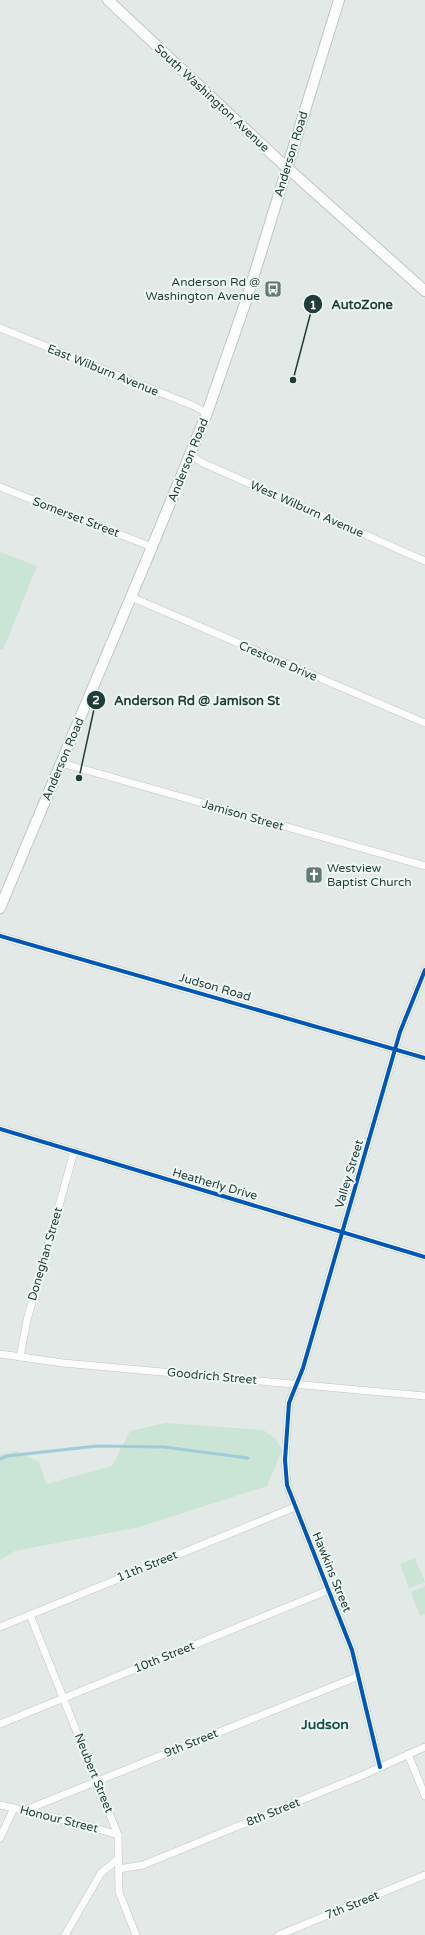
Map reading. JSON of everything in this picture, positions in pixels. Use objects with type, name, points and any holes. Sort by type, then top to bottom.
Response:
[{"type":"main road","name":"South Washington Avenue","points":[[108,0],[287,168],[425,290]]},
{"type":"main road","name":"Anderson Road","points":[[0,908],[207,413],[246,300],[339,0]]},
{"type":"street","name":"East Wilburn Avenue","points":[[0,328],[194,406],[207,413]]},
{"type":"street","name":"West Wilburn Avenue","points":[[190,455],[210,466],[425,560]]},
{"type":"street","name":"Somerset Street","points":[[0,487],[152,547]]},
{"type":"street","name":"Crestone Drive","points":[[131,597],[425,723]]},
{"type":"street","name":"Jamison Street","points":[[61,763],[425,866]]},
{"type":"street","name":"Judson Road","points":[[0,936],[425,1058]]},
{"type":"street","name":"Valley Street","points":[[296,1384],[303,1368],[400,1032],[425,970]]},
{"type":"street","name":"Heatherly Drive","points":[[0,1129],[425,1257]]},
{"type":"street","name":"Doneghan Street","points":[[20,1357],[27,1320],[74,1152]]},
{"type":"street","name":"Goodrich Street","points":[[0,1354],[63,1363],[425,1396]]},
{"type":"street","name":"Hawkins Street","points":[[296,1384],[289,1403],[285,1460],[288,1492],[329,1590],[352,1650],[359,1676],[364,1706],[380,1767]]},
{"type":"street","name":"11th Street","points":[[0,1627],[295,1507]]},
{"type":"street","name":"10th Street","points":[[0,1724],[329,1590]]},
{"type":"street","name":"Neubert Street","points":[[30,1615],[118,1835],[120,1892],[136,1935]]},
{"type":"street","name":"9th Street","points":[[23,1811],[359,1676]]},
{"type":"street","name":"8th Street","points":[[119,1869],[143,1865],[425,1748]]},
{"type":"street","points":[[408,1754],[425,1796]]},
{"type":"street","name":"Honour Street","points":[[0,1805],[82,1824],[118,1835]]},
{"type":"street","points":[[0,1838],[14,1808]]},
{"type":"street","points":[[65,1935],[101,1873],[118,1859]]},
{"type":"street","name":"7th Street","points":[[279,1935],[425,1875]]},
{"type":"green space","points":[[0,552],[37,566],[3,650],[0,649]]},
{"type":"green space","points":[[166,1423],[263,1430],[275,1438],[282,1450],[267,1486],[139,1527],[15,1551],[0,1560],[0,1455],[16,1451],[39,1462],[46,1484],[112,1466],[130,1431]]},
{"type":"green space","points":[[415,1558],[425,1582],[409,1588],[400,1564]]},
{"type":"green space","points":[[425,1586],[425,1614],[420,1616],[411,1592]]},
{"type":"waterway","points":[[0,1459],[7,1456],[97,1446],[164,1447],[248,1458]]},
{"type":"cycle path","points":[[0,936],[425,1058]]},
{"type":"cycle path","points":[[380,1767],[352,1650],[287,1485],[285,1460],[289,1403],[303,1368],[400,1032],[425,970]]},
{"type":"cycle path","points":[[0,1129],[425,1257]]},
{"type":"place","name":"Anderson Rd @ Washington Avenue","points":[[273,289]]},
{"type":"place","name":"AutoZone","points":[[293,380]]},
{"type":"place","name":"Anderson Rd @ Jamison St","points":[[79,778]]},
{"type":"place","name":"Westview Baptist Church","points":[[314,875]]},
{"type":"district","name":"Judson","points":[[325,1724]]}]
